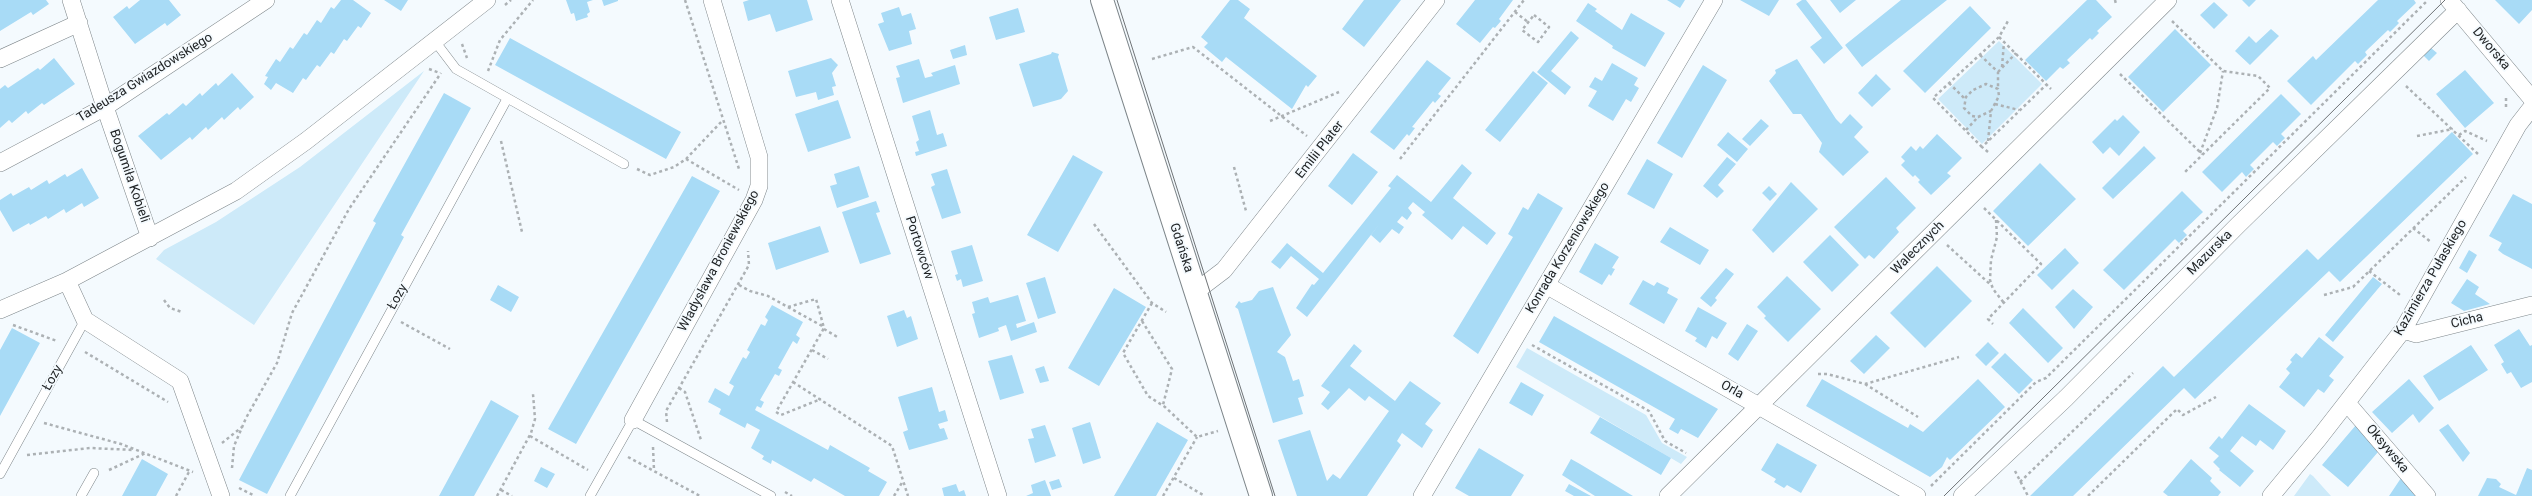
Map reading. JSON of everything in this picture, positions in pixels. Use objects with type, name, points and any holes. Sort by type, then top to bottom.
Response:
[{"type":"street","name":"Bogumiła Kobieli","points":[[72,0],[105,107],[150,238]]},
{"type":"street","name":"Tadeusza Gwiazdowskiego","points":[[0,163],[105,107],[266,0]]},
{"type":"street","points":[[4,317],[67,281],[236,191],[306,141],[487,0]]},
{"type":"street","name":"Władysława Broniewskiego","points":[[633,420],[754,200],[760,186],[759,157],[712,0]]},
{"type":"street","name":"Portowców","points":[[840,0],[998,496]]},
{"type":"street","name":"Gdańska","points":[[1102,0],[1261,496]]},
{"type":"street","name":"Emilii Plater","points":[[1195,292],[1224,270],[1436,0]]},
{"type":"street","name":"Konrada Korzeniowskiego","points":[[1422,496],[1714,0]]},
{"type":"street","name":"Walecznych","points":[[1668,496],[2164,4]]},
{"type":"street","name":"Mazurska","points":[[1962,496],[2066,398],[2394,73],[2454,5]]},
{"type":"street","name":"Dworska","points":[[2454,5],[2532,99]]},
{"type":"street","points":[[0,59],[79,23]]},
{"type":"street","name":"Kazimierza Pułaskiego","points":[[2270,496],[2347,403],[2403,330],[2518,125],[2532,107]]},
{"type":"street","points":[[67,281],[85,320],[180,381],[220,496]]},
{"type":"street","name":"Orla","points":[[1546,285],[1760,405],[1923,492]]},
{"type":"street","name":"Cicha","points":[[2403,330],[2416,334],[2532,305]]},
{"type":"street","name":"Oksywska","points":[[2347,403],[2427,496]]},
{"type":"lane","points":[[434,40],[456,70],[624,164]]},
{"type":"lane","name":"Łozy","points":[[290,496],[507,99]]},
{"type":"lane","name":"Łozy","points":[[0,474],[85,320]]},
{"type":"lane","points":[[633,420],[771,496]]},
{"type":"lane","name":"Władysława Broniewskiego","points":[[590,496],[633,420]]},
{"type":"lane","points":[[81,496],[94,473]]},
{"type":"path","points":[[487,79],[489,64],[500,40],[533,0]]},
{"type":"path","points":[[685,0],[740,173]]},
{"type":"path","points":[[1400,160],[1524,0]]},
{"type":"path","points":[[2115,0],[2116,4]]},
{"type":"path","points":[[1923,492],[2036,382],[2046,378],[2428,0]]},
{"type":"path","points":[[2164,4],[2223,71],[2258,76],[2270,88],[2201,154],[2185,172]]},
{"type":"path","points":[[1515,12],[1528,22]]},
{"type":"path","points":[[1534,15],[1549,27],[1538,42],[1522,30],[1528,22],[1534,15]]},
{"type":"path","points":[[1990,154],[1934,98],[1999,37],[2008,21]]},
{"type":"path","points":[[1999,37],[2054,92]]},
{"type":"path","points":[[2002,67],[2004,42]]},
{"type":"path","points":[[1152,59],[1193,47],[1314,140]]},
{"type":"path","points":[[1988,141],[1990,111],[1999,96],[1998,72],[2016,53]]},
{"type":"path","points":[[1980,55],[1998,72]]},
{"type":"path","points":[[233,475],[234,446],[242,427],[277,363],[292,313],[350,209],[450,61]]},
{"type":"path","points":[[2107,61],[2201,154]]},
{"type":"path","points":[[2201,154],[2217,108],[2223,71]]},
{"type":"path","points":[[2394,73],[2430,111],[2453,129],[2483,160]]},
{"type":"path","points":[[1950,83],[1965,99]]},
{"type":"path","points":[[1978,116],[1968,113],[1964,108],[1965,99],[1973,90],[1986,84],[1998,88]]},
{"type":"path","points":[[1982,147],[2046,85]]},
{"type":"path","points":[[1270,121],[1345,90]]},
{"type":"path","points":[[1995,104],[2020,110]]},
{"type":"path","points":[[1966,130],[1978,116],[1990,111]]},
{"type":"path","points":[[624,164],[650,175],[674,167],[686,160],[723,120]]},
{"type":"path","points":[[494,122],[500,134],[522,232]]},
{"type":"path","points":[[2417,136],[2453,129]]},
{"type":"path","points":[[2459,135],[2466,131],[2491,143]]},
{"type":"path","points":[[686,160],[742,191]]},
{"type":"path","points":[[1234,167],[1246,214]]},
{"type":"path","points":[[2324,295],[2353,287],[2467,176]]},
{"type":"path","points":[[741,196],[742,186]]},
{"type":"path","points":[[1981,205],[2041,264],[1988,319],[1993,324]]},
{"type":"path","points":[[1992,286],[1990,274],[1991,260],[1997,237],[1996,220]]},
{"type":"path","points":[[1094,224],[1152,303],[1166,312]]},
{"type":"path","points":[[2413,228],[2436,246]]},
{"type":"path","points":[[1944,242],[1992,286],[2004,302]]},
{"type":"path","points":[[2369,271],[2405,299]]},
{"type":"path","points":[[666,411],[739,285],[750,291],[768,296],[839,338]]},
{"type":"path","points":[[164,300],[170,308],[182,312]]},
{"type":"path","points":[[788,307],[816,300],[824,328],[776,412],[781,415],[821,399]]},
{"type":"path","points":[[1152,303],[1123,353],[1148,396],[1163,405],[1197,437]]},
{"type":"path","points":[[388,315],[450,349]]},
{"type":"path","points":[[4,317],[63,344],[65,340],[172,405]]},
{"type":"path","points":[[1142,321],[1172,369],[1163,405]]},
{"type":"path","points":[[1528,342],[1649,411],[1665,441],[1689,455]]},
{"type":"path","points":[[812,350],[828,359]]},
{"type":"path","points":[[1865,384],[1959,357]]},
{"type":"path","points":[[2020,482],[2133,373]]},
{"type":"path","points":[[1811,374],[1827,374],[1865,384],[1918,417]]},
{"type":"path","points":[[793,382],[892,446],[908,496]]},
{"type":"path","points":[[679,388],[685,392],[703,446]]},
{"type":"path","points":[[497,496],[530,436],[535,420],[533,394]]},
{"type":"path","points":[[2088,496],[2177,409],[2183,415],[2216,397]]},
{"type":"path","points":[[30,420],[138,450],[190,471]]},
{"type":"path","points":[[176,496],[190,471],[204,451],[242,427]]},
{"type":"path","points":[[1163,496],[1197,437],[1221,430]]},
{"type":"path","points":[[530,436],[601,478]]},
{"type":"path","points":[[9,457],[90,448],[138,450]]},
{"type":"path","points":[[616,450],[700,496]]},
{"type":"path","points":[[94,473],[107,471],[128,459],[146,453]]},
{"type":"path","points":[[588,470],[592,463]]},
{"type":"path","points":[[188,464],[190,471]]},
{"type":"path","points":[[2013,469],[2028,496]]},
{"type":"path","points":[[1174,478],[1204,496]]},
{"type":"path","points":[[894,496],[903,481]]},
{"type":"path","points":[[501,490],[512,496]]},
{"type":"shaded area","points":[[1999,41],[2042,84],[1982,144],[1938,99]]},
{"type":"shaded area","points":[[424,71],[254,325],[156,259],[164,250],[216,222],[300,167]]},
{"type":"shaded area","points":[[1527,348],[1646,415],[1662,443],[1687,457],[1681,464],[1516,367]]},
{"type":"shaded area","points":[[2310,474],[2313,476],[2331,496],[2294,496]]},
{"type":"building","points":[[0,0],[46,0],[49,4],[33,15],[31,12],[0,31]]},
{"type":"building","points":[[140,0],[169,0],[181,15],[167,26],[165,23],[135,44],[113,17],[127,6],[129,9]]},
{"type":"building","points":[[341,0],[353,0],[371,13],[361,28],[358,26],[347,41],[344,39],[334,54],[331,52],[320,67],[317,65],[306,80],[303,78],[293,93],[276,83],[271,90],[264,84],[268,77],[265,76],[276,59],[280,62],[290,47],[293,49],[304,33],[307,35],[317,20],[321,23],[331,7],[334,9]]},
{"type":"building","points":[[384,0],[408,0],[401,11]]},
{"type":"building","points":[[566,0],[593,0],[587,2],[590,12],[587,14],[588,17],[576,21],[574,13],[571,14]]},
{"type":"building","points":[[602,0],[618,0],[618,1],[604,6]]},
{"type":"building","points":[[749,0],[807,0],[813,20],[776,32],[770,14],[748,21],[743,2]]},
{"type":"building","points":[[1230,0],[1238,0],[1250,9],[1244,18],[1317,76],[1308,87],[1306,85],[1292,109],[1226,57],[1222,62],[1204,47],[1208,43],[1201,37]]},
{"type":"building","points":[[1364,0],[1401,0],[1364,47],[1342,29]]},
{"type":"building","points":[[1475,0],[1513,0],[1499,19],[1501,21],[1495,28],[1493,27],[1480,43],[1456,24]]},
{"type":"building","points":[[1667,0],[1685,0],[1680,8]]},
{"type":"building","points":[[1740,0],[1779,0],[1769,16]]},
{"type":"building","points":[[1802,0],[1806,0],[1843,48],[1824,64],[1810,47],[1822,38],[1796,4]]},
{"type":"building","points":[[1830,0],[1856,0],[1840,13]]},
{"type":"building","points":[[1901,0],[1947,0],[1862,67],[1845,45]]},
{"type":"building","points":[[2087,0],[2096,0],[2112,17],[2097,31],[2099,33],[2092,40],[2090,38],[2067,60],[2070,63],[2063,69],[2060,67],[2046,81],[2025,60]]},
{"type":"building","points":[[2242,0],[2256,0],[2249,7]]},
{"type":"building","points":[[2378,0],[2414,0],[2416,3],[2397,21],[2399,23],[2390,32],[2388,30],[2365,52],[2367,55],[2358,64],[2355,61],[2311,105],[2287,81],[2313,56],[2316,60]]},
{"type":"building","points":[[2495,0],[2532,0],[2532,10],[2519,24]]},
{"type":"building","points":[[2214,2],[2228,15],[2214,29],[2200,15]]},
{"type":"building","points":[[1588,3],[1597,9],[1595,11],[1622,30],[1631,13],[1665,33],[1645,67],[1612,48],[1613,46],[1576,21]]},
{"type":"building","points":[[1970,6],[1991,28],[1925,93],[1903,71]]},
{"type":"building","points":[[899,7],[902,16],[911,13],[916,29],[909,31],[912,44],[889,51],[878,24],[884,22],[881,13]]},
{"type":"building","points":[[1018,8],[1025,32],[996,40],[989,17]]},
{"type":"building","points":[[2175,29],[2211,65],[2163,112],[2128,77]]},
{"type":"building","points":[[2271,29],[2279,36],[2250,65],[2235,51],[2249,36],[2256,43]]},
{"type":"building","points":[[1571,31],[1579,38],[1551,71],[1571,87],[1565,95],[1537,72]]},
{"type":"building","points":[[510,38],[681,132],[666,159],[495,65]]},
{"type":"building","points":[[965,45],[967,55],[953,59],[950,50]]},
{"type":"building","points":[[2431,48],[2437,53],[2429,61],[2423,55]]},
{"type":"building","points":[[1052,52],[1059,54],[1058,57],[1068,91],[1061,99],[1033,107],[1019,64],[1051,54]]},
{"type":"building","points":[[54,58],[75,84],[44,105],[42,103],[28,114],[26,111],[12,123],[9,120],[0,128],[0,89],[5,85],[8,88],[38,68],[40,70]]},
{"type":"building","points":[[831,58],[838,65],[832,73],[836,86],[832,87],[834,95],[818,100],[816,92],[796,97],[788,71]]},
{"type":"building","points":[[919,59],[925,78],[933,76],[931,73],[955,65],[960,84],[903,103],[896,78],[900,77],[896,66]]},
{"type":"building","points":[[1797,59],[1836,119],[1841,124],[1850,114],[1863,127],[1854,137],[1869,152],[1843,176],[1819,152],[1822,143],[1801,114],[1793,114],[1769,81],[1776,73],[1775,70]]},
{"type":"building","points":[[1427,60],[1451,78],[1438,94],[1441,96],[1435,103],[1433,101],[1412,127],[1415,128],[1409,136],[1407,134],[1394,150],[1370,132]]},
{"type":"building","points":[[1612,63],[1638,78],[1634,85],[1639,88],[1631,102],[1626,99],[1613,121],[1588,106],[1597,91],[1589,87],[1595,77],[1602,81]]},
{"type":"building","points":[[1703,65],[1727,80],[1682,158],[1657,143]]},
{"type":"building","points":[[2465,70],[2494,103],[2465,128],[2436,94]]},
{"type":"building","points":[[1533,71],[1548,83],[1500,142],[1485,130]]},
{"type":"building","points":[[232,73],[254,97],[240,110],[238,107],[224,120],[222,117],[208,130],[206,127],[192,140],[190,137],[161,160],[138,136],[167,113],[169,115],[183,103],[186,106],[200,93],[202,96],[216,83],[218,86]]},
{"type":"building","points":[[1876,74],[1891,89],[1872,107],[1858,93]]},
{"type":"building","points":[[444,93],[471,108],[401,235],[404,237],[267,494],[239,480],[376,223],[373,221]]},
{"type":"building","points":[[2281,94],[2301,114],[2281,134],[2285,138],[2277,146],[2273,142],[2250,165],[2254,169],[2246,177],[2242,172],[2222,192],[2202,172]]},
{"type":"building","points":[[838,100],[851,138],[808,152],[795,114]]},
{"type":"building","points":[[930,110],[937,135],[943,133],[947,146],[916,156],[915,152],[919,151],[916,142],[919,140],[912,116]]},
{"type":"building","points":[[2123,115],[2140,132],[2119,156],[2110,147],[2103,154],[2092,142],[2115,119],[2117,121]]},
{"type":"building","points":[[1761,119],[1769,126],[1750,146],[1742,139]]},
{"type":"building","points":[[1728,132],[1748,149],[1737,162],[1717,145]]},
{"type":"building","points":[[2452,132],[2473,154],[2340,282],[2329,271],[2195,399],[2184,388],[2073,496],[2030,496],[2163,366],[2174,377],[2307,249],[2318,260]]},
{"type":"building","points":[[1937,134],[1962,158],[1947,173],[1951,176],[1931,195],[1918,182],[1920,180],[1915,175],[1913,177],[1901,165],[1905,161],[1901,157],[1911,146],[1916,151],[1920,146],[1923,149]]},
{"type":"building","points":[[2144,146],[2156,158],[2113,199],[2102,188]]},
{"type":"building","points":[[1353,153],[1378,172],[1352,205],[1328,186]]},
{"type":"building","points":[[1073,155],[1103,172],[1058,252],[1027,235]]},
{"type":"building","points":[[1727,157],[1736,164],[1718,185],[1724,191],[1717,198],[1703,186]]},
{"type":"building","points":[[1647,159],[1673,174],[1654,209],[1627,194]]},
{"type":"building","points":[[2040,163],[2076,199],[2028,246],[1993,211]]},
{"type":"building","points":[[1462,164],[1472,173],[1453,198],[1496,233],[1487,245],[1463,226],[1452,240],[1422,215],[1425,212],[1413,202],[1408,208],[1412,213],[1407,220],[1402,216],[1397,222],[1404,227],[1399,234],[1392,229],[1380,243],[1371,235],[1381,222],[1307,317],[1296,308],[1312,284],[1314,285],[1319,279],[1291,256],[1280,269],[1271,262],[1287,243],[1323,273],[1391,188],[1388,186],[1397,175],[1431,202]]},
{"type":"building","points":[[859,166],[869,197],[837,208],[830,186],[837,184],[834,174]]},
{"type":"building","points":[[82,168],[99,198],[84,207],[82,203],[66,213],[64,209],[48,219],[46,216],[13,232],[0,210],[0,200],[11,193],[13,196],[29,187],[31,190],[47,180],[49,184],[65,174],[67,177]]},
{"type":"building","points":[[947,169],[961,213],[942,219],[931,187],[935,185],[931,174]]},
{"type":"building","points":[[692,176],[720,191],[576,444],[548,429]]},
{"type":"building","points":[[1886,177],[1916,208],[1896,228],[1899,232],[1874,259],[1869,255],[1865,259],[1834,227]]},
{"type":"building","points":[[1791,182],[1818,209],[1773,253],[1752,230]]},
{"type":"building","points":[[1769,186],[1777,194],[1770,201],[1762,193]]},
{"type":"building","points":[[2182,191],[2203,212],[2183,231],[2187,235],[2179,243],[2175,239],[2124,290],[2103,270]]},
{"type":"building","points":[[1538,193],[1563,208],[1478,354],[1453,336],[1513,237],[1508,234],[1523,207],[1528,210]]},
{"type":"building","points":[[2513,194],[2532,204],[2532,269],[2503,254],[2498,250],[2502,243],[2489,236]]},
{"type":"building","points":[[876,201],[880,212],[876,213],[891,254],[860,264],[842,212]]},
{"type":"building","points":[[820,226],[829,252],[776,270],[768,243]]},
{"type":"building","points":[[1670,227],[1709,250],[1700,265],[1660,242]]},
{"type":"building","points":[[1830,235],[1859,265],[1832,292],[1803,262]]},
{"type":"building","points":[[1595,243],[1619,257],[1612,268],[1615,269],[1611,276],[1609,274],[1602,285],[1579,272]]},
{"type":"building","points":[[972,245],[983,281],[963,287],[961,279],[957,281],[955,275],[958,274],[951,251]]},
{"type":"building","points":[[2065,248],[2079,263],[2052,290],[2037,275]]},
{"type":"building","points":[[2469,250],[2477,255],[2467,273],[2459,268]]},
{"type":"building","points":[[1937,266],[1972,301],[1925,348],[1890,313]]},
{"type":"building","points":[[1726,268],[1734,274],[1715,298],[1717,300],[1711,307],[1700,298]]},
{"type":"building","points":[[1787,276],[1821,309],[1788,342],[1764,318],[1766,316],[1757,307]]},
{"type":"building","points":[[1045,277],[1056,313],[1038,319],[1026,283]]},
{"type":"building","points":[[2373,277],[2382,284],[2333,342],[2325,335]]},
{"type":"building","points":[[2467,279],[2479,287],[2475,294],[2490,304],[2464,311],[2451,303]]},
{"type":"building","points":[[1643,280],[1654,286],[1657,282],[1669,288],[1667,293],[1678,299],[1664,324],[1629,304]]},
{"type":"building","points":[[498,285],[519,297],[511,312],[490,300]]},
{"type":"building","points":[[1273,287],[1291,335],[1277,352],[1285,357],[1293,381],[1299,379],[1304,396],[1298,398],[1303,414],[1273,423],[1238,309],[1235,307],[1239,301],[1241,303],[1252,300],[1259,291]]},
{"type":"building","points":[[1114,288],[1146,307],[1099,386],[1068,368]]},
{"type":"building","points":[[2073,289],[2093,307],[2074,329],[2055,307]]},
{"type":"building","points":[[1018,295],[1026,321],[1016,324],[1017,328],[1034,322],[1037,332],[1011,341],[1006,325],[998,328],[999,331],[979,338],[972,314],[975,313],[972,302],[988,297],[990,303]]},
{"type":"building","points":[[772,305],[803,322],[796,335],[800,338],[797,344],[793,341],[778,368],[782,370],[779,376],[775,374],[760,400],[764,402],[761,408],[757,406],[755,410],[828,450],[830,445],[870,468],[868,471],[887,482],[879,496],[845,496],[814,478],[811,482],[772,460],[771,464],[762,459],[764,456],[751,448],[760,430],[747,423],[745,428],[719,414],[721,409],[708,402],[715,388],[729,396],[734,386],[729,383],[743,357],[746,359],[750,352],[747,350],[761,324],[765,326],[768,320],[765,317]]},
{"type":"building","points":[[1698,307],[1727,323],[1717,339],[1712,336],[1706,348],[1695,341],[1697,338],[1685,331]]},
{"type":"building","points":[[2023,308],[2063,348],[2048,363],[2009,323]]},
{"type":"building","points":[[904,310],[907,318],[911,316],[918,339],[897,347],[887,316]]},
{"type":"building","points":[[1554,316],[1718,409],[1698,438],[1681,429],[1678,434],[1669,429],[1675,419],[1539,342]]},
{"type":"building","points":[[1747,324],[1758,331],[1738,361],[1728,354]]},
{"type":"building","points":[[12,328],[40,343],[0,416],[0,350]]},
{"type":"building","points":[[2519,329],[2530,346],[2532,345],[2532,382],[2521,388],[2511,372],[2507,374],[2501,364],[2504,362],[2494,345]]},
{"type":"building","points":[[1876,335],[1890,348],[1864,374],[1850,361]]},
{"type":"building","points":[[2319,337],[2344,357],[2329,376],[2334,380],[2324,393],[2318,389],[2304,407],[2279,387],[2290,373],[2286,369],[2292,362],[2290,360],[2296,353],[2302,358]]},
{"type":"building","points":[[1988,342],[1999,353],[1986,366],[1975,355]]},
{"type":"building","points":[[1354,344],[1362,351],[1350,366],[1395,401],[1410,381],[1441,403],[1425,424],[1433,430],[1422,448],[1402,433],[1397,441],[1401,445],[1367,496],[1297,496],[1278,440],[1310,430],[1327,481],[1333,474],[1340,479],[1389,411],[1369,396],[1365,401],[1349,388],[1328,410],[1321,404],[1330,392],[1321,386]]},
{"type":"building","points":[[2471,345],[2488,370],[2439,401],[2423,376]]},
{"type":"building","points":[[2005,353],[2033,380],[2019,394],[1991,367]]},
{"type":"building","points":[[1012,355],[1024,393],[1000,400],[988,361]]},
{"type":"building","points":[[1044,366],[1049,381],[1040,383],[1035,369]]},
{"type":"building","points":[[1822,379],[1908,428],[1910,424],[1923,432],[1978,379],[2005,407],[1950,460],[1947,457],[1942,467],[1930,477],[1806,406]]},
{"type":"building","points":[[2409,379],[2434,408],[2419,423],[2413,414],[2392,433],[2372,412]]},
{"type":"building","points":[[1521,382],[1544,395],[1532,416],[1509,403]]},
{"type":"building","points":[[932,387],[939,412],[945,410],[948,421],[938,424],[940,429],[944,428],[948,439],[909,450],[903,432],[908,430],[898,397]]},
{"type":"building","points":[[491,400],[519,416],[474,496],[439,496]]},
{"type":"building","points":[[2249,404],[2286,431],[2273,450],[2260,440],[2256,446],[2242,436],[2230,451],[2254,471],[2240,487],[2219,470],[2220,469],[2213,462],[2219,456],[2209,448],[2219,436],[2222,439]]},
{"type":"building","points":[[1600,417],[1671,458],[1661,475],[1590,433]]},
{"type":"building","points":[[1090,422],[1101,458],[1083,464],[1072,428]]},
{"type":"building","points":[[1157,422],[1188,440],[1156,496],[1114,496]]},
{"type":"building","points":[[2448,424],[2470,453],[2463,462],[2439,430]]},
{"type":"building","points":[[1045,425],[1056,456],[1035,463],[1028,439],[1034,438],[1031,429]]},
{"type":"building","points":[[2356,425],[2378,452],[2348,487],[2322,465]]},
{"type":"building","points":[[1777,443],[1817,465],[1801,493],[1787,485],[1784,488],[1774,482],[1776,479],[1761,470]]},
{"type":"building","points":[[1479,448],[1524,475],[1511,496],[1469,496],[1455,488]]},
{"type":"building","points":[[142,459],[168,474],[156,496],[122,496]]},
{"type":"building","points":[[1571,459],[1633,496],[1595,496],[1562,475]]},
{"type":"building","points":[[2191,459],[2212,478],[2210,481],[2221,492],[2218,496],[2168,496],[2163,492]]},
{"type":"building","points":[[541,467],[555,474],[547,488],[534,481]]},
{"type":"building","points":[[2527,468],[2532,470],[2532,496],[2478,496],[2487,478],[2496,479],[2501,484],[2499,487],[2516,495]]},
{"type":"building","points":[[2401,478],[2417,496],[2389,496]]},
{"type":"building","points":[[1059,479],[1062,487],[1052,490],[1049,482]]},
{"type":"building","points":[[1045,480],[1051,496],[1026,496],[1033,493],[1031,485]]},
{"type":"building","points":[[956,484],[959,492],[964,490],[966,496],[944,496],[942,488]]},
{"type":"building","points":[[1569,484],[1591,496],[1574,496],[1565,491]]},
{"type":"tram line","points":[[1117,0],[1275,496]]},
{"type":"tram line","points":[[1944,496],[2445,0]]}]
